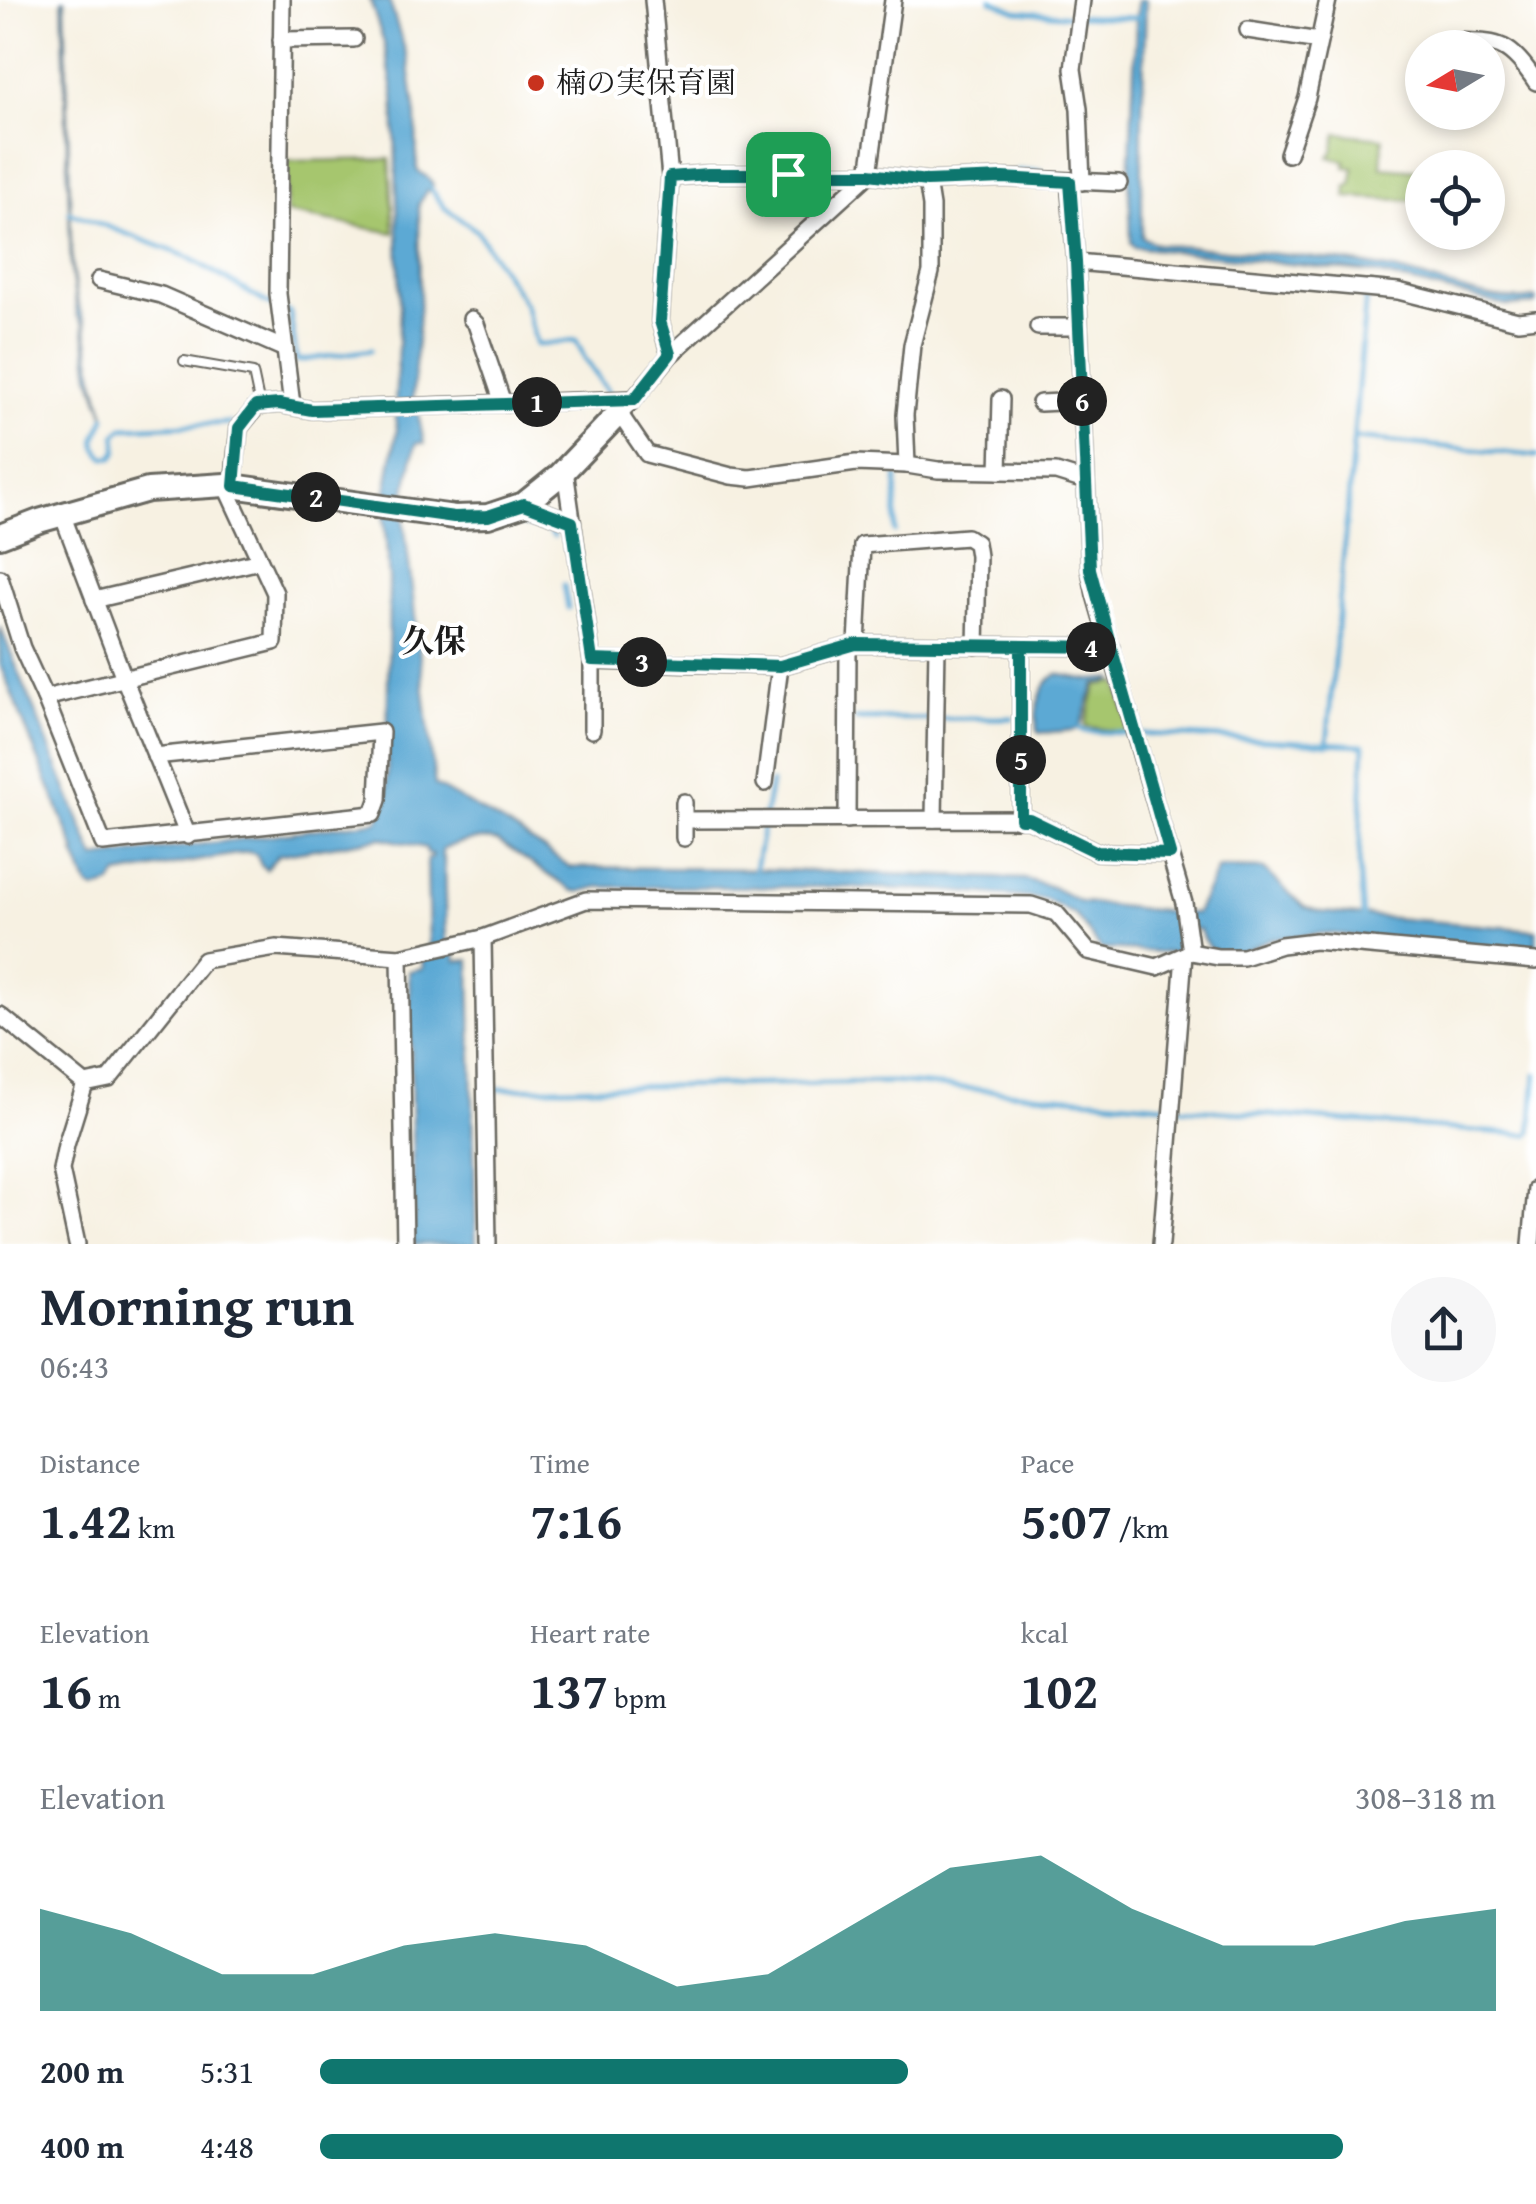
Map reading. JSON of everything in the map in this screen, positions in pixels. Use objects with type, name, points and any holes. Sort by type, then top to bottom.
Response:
[{"type":"street","points":[[282,0],[278,294],[292,405]]},
{"type":"street","points":[[653,0],[670,177],[660,321],[670,354]]},
{"type":"street","points":[[0,536],[148,490],[229,485],[454,517],[488,516],[524,504],[565,470],[670,354],[869,174],[894,0]]},
{"type":"street","points":[[1082,0],[1073,69],[1079,109],[1076,262],[1090,569],[1184,903],[1188,953],[1160,1244]]},
{"type":"street","points":[[1288,154],[1307,98],[1328,0]]},
{"type":"street","points":[[1248,30],[1319,41]]},
{"type":"street","points":[[281,40],[354,39]]},
{"type":"street","points":[[1505,47],[1536,82]]},
{"type":"street","points":[[670,177],[869,174],[927,181],[1003,178],[1118,182]]},
{"type":"street","points":[[907,465],[905,414],[912,345],[931,272],[932,206],[927,181]]},
{"type":"street","points":[[1076,262],[1398,292],[1518,321],[1536,319]]},
{"type":"street","points":[[99,280],[126,280],[285,348]]},
{"type":"street","points":[[471,318],[503,403]]},
{"type":"street","points":[[1038,327],[1078,327]]},
{"type":"street","points":[[999,471],[1001,399]]},
{"type":"street","points":[[1040,403],[1082,401]]},
{"type":"street","points":[[45,698],[274,642],[275,593],[229,485],[239,428],[256,406],[292,405],[312,410],[503,403],[626,406]]},
{"type":"street","points":[[626,406],[647,454],[731,476],[750,478],[856,463],[938,470],[1056,472],[1085,482]]},
{"type":"street","points":[[565,470],[592,660],[592,730]]},
{"type":"street","points":[[524,504],[572,522]]},
{"type":"street","points":[[62,514],[188,836]]},
{"type":"street","points":[[846,820],[852,645],[862,545],[966,537],[976,543],[976,646]]},
{"type":"street","points":[[94,600],[260,561]]},
{"type":"street","points":[[0,578],[22,648],[103,844],[373,814],[378,800],[381,732],[156,756]]},
{"type":"street","points":[[643,662],[644,644]]},
{"type":"street","points":[[592,660],[780,666],[852,645],[1111,647]]},
{"type":"street","points":[[934,819],[937,645]]},
{"type":"street","points":[[1021,646],[1021,819]]},
{"type":"street","points":[[765,783],[780,666]]},
{"type":"street","points":[[684,802],[684,838]]},
{"type":"street","points":[[684,820],[1029,819],[1097,852],[1170,854]]},
{"type":"street","points":[[85,1084],[109,1079],[204,960],[276,948],[400,957],[482,938],[586,900],[1031,905],[1056,914],[1088,951],[1157,967],[1188,953],[1242,957],[1281,944],[1315,941],[1536,962]]},
{"type":"street","points":[[482,938],[488,1244]]},
{"type":"street","points":[[400,957],[405,1244]]},
{"type":"street","points":[[0,1015],[85,1084]]},
{"type":"street","points":[[76,1244],[61,1170],[85,1084]]},
{"type":"street","points":[[1532,1244],[1536,1189]]},
{"type":"lane","points":[[184,361],[253,373],[260,406]]},
{"type":"green space","points":[[1337,133],[1383,138],[1381,167],[1405,169],[1405,200],[1346,197],[1354,168],[1345,167],[1346,161],[1329,157]]},
{"type":"green space","points":[[390,159],[394,233],[286,213],[287,161]]},
{"type":"green space","points":[[1117,682],[1131,732],[1085,726],[1097,685]]},
{"type":"water","points":[[62,0],[73,277],[106,419],[90,375],[71,268]]},
{"type":"water","points":[[370,0],[389,0],[408,59],[416,115],[417,170],[433,185],[419,204],[420,299],[413,395],[424,443],[416,443],[403,502],[435,785],[512,828],[570,867],[1025,879],[1081,902],[1180,913],[1196,913],[1218,868],[1264,869],[1304,907],[1322,912],[1536,930],[1536,955],[1327,933],[1270,939],[1242,951],[1220,953],[1209,947],[1200,930],[1177,927],[1176,953],[1101,949],[1075,915],[1044,899],[833,887],[598,887],[579,892],[498,841],[463,842],[442,849],[442,858],[446,940],[455,951],[456,961],[470,960],[476,1244],[414,1244],[409,971],[423,968],[422,960],[429,946],[427,859],[432,854],[427,854],[426,848],[382,838],[278,855],[266,870],[256,854],[248,852],[118,875],[111,884],[95,890],[88,886],[74,853],[0,665],[0,626],[95,858],[378,821],[387,801],[389,577],[384,517],[397,429],[400,306],[394,95],[384,43]]},
{"type":"water","points":[[1137,0],[1146,0],[1142,237],[1156,244],[1364,265],[1482,295],[1536,298],[1536,304],[1507,306],[1373,273],[1134,247],[1129,180]]},
{"type":"water","points":[[1057,674],[1113,681],[1095,684],[1082,723],[1075,730],[1040,733],[1036,723],[1039,699],[1046,684]]},
{"type":"waterway","points":[[991,0],[1016,11],[1137,18]]},
{"type":"waterway","points":[[1017,171],[1041,171]]},
{"type":"waterway","points":[[949,172],[986,172]]},
{"type":"waterway","points":[[431,189],[445,208],[477,231],[525,304],[537,345],[576,340],[610,395]]},
{"type":"waterway","points":[[69,212],[188,257],[290,313],[297,361],[371,350]]},
{"type":"waterway","points":[[1327,744],[1366,295]]},
{"type":"waterway","points":[[105,417],[95,442],[105,458],[113,457],[117,451],[116,435],[123,428],[230,423]]},
{"type":"waterway","points":[[1355,438],[1536,456]]},
{"type":"waterway","points":[[895,532],[897,477]]},
{"type":"waterway","points":[[521,524],[547,529],[554,536]]},
{"type":"waterway","points":[[564,585],[568,608]]},
{"type":"waterway","points":[[856,719],[1012,718]]},
{"type":"waterway","points":[[1078,727],[1084,731],[1364,745],[1359,866],[1363,916]]},
{"type":"waterway","points":[[755,869],[771,783]]},
{"type":"waterway","points":[[1180,1108],[1529,1135],[1536,1075]]},
{"type":"waterway","points":[[493,1089],[892,1082],[1165,1105]]},
{"type":"place","name":"楠の実保育園","points":[[536,83]]},
{"type":"district","name":"久保","points":[[434,641]]},
{"type":"route","points":[[788,174],[670,177],[660,321],[670,354],[634,400],[312,410],[279,404],[256,406],[239,428],[234,486],[454,517],[488,516],[524,504],[572,522],[592,660],[780,666],[856,644],[1111,647],[1170,854],[1097,852],[1029,819],[1021,819],[1021,646],[1111,647],[1090,569],[1070,182],[1003,178],[927,181],[869,174],[788,174]]}]
